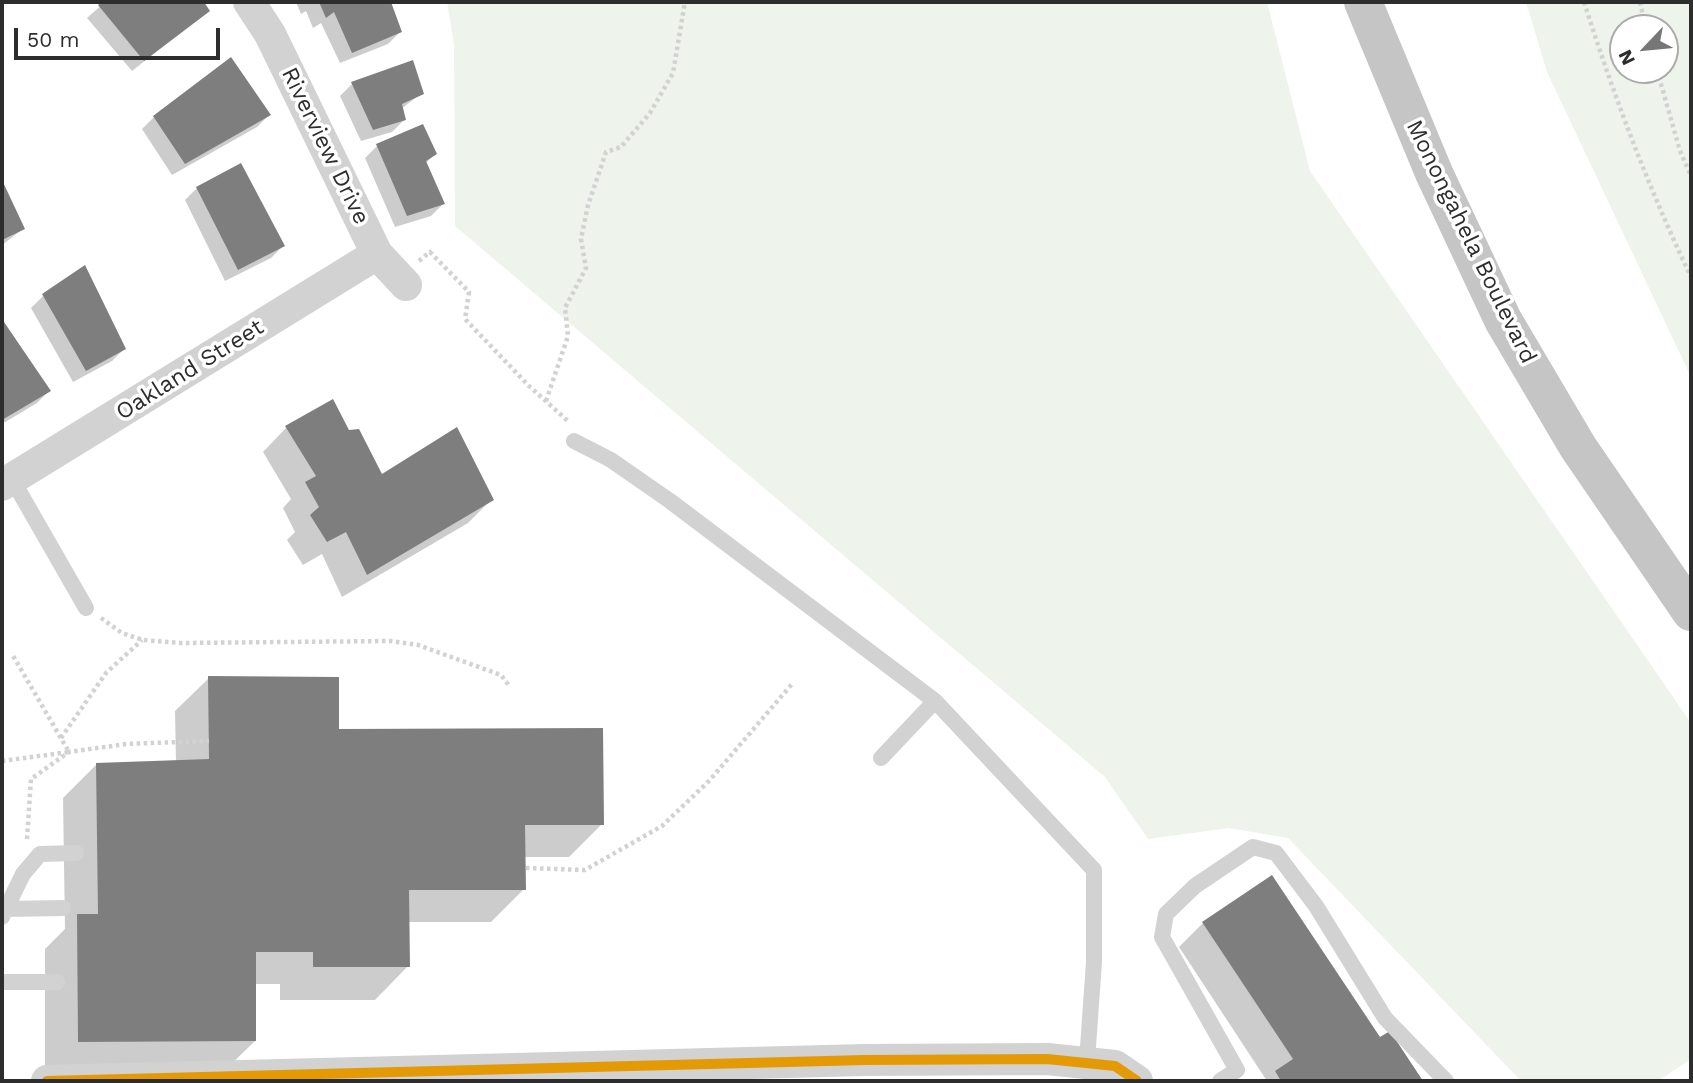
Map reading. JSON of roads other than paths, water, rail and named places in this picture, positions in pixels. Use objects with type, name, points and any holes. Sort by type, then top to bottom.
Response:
[{"type":"main road","name":"Monongahela Boulevard","points":[[1363,2],[1434,173],[1503,320],[1578,447],[1691,612]]},
{"type":"street","name":"Riverview Drive","points":[[249,2],[270,34],[377,254],[403,281]]},
{"type":"street","name":"Oakland Street","points":[[7,482],[377,254]]},
{"type":"street","points":[[47,1081],[864,1060],[1087,1061],[1115,1066],[1138,1081]]},
{"type":"lane","points":[[574,434],[670,500],[935,701],[1094,870],[1094,962],[1087,1061]]},
{"type":"lane","points":[[7,482],[86,608]]},
{"type":"lane","points":[[881,758],[935,701]]},
{"type":"lane","points":[[1220,1081],[1238,1076],[1162,937],[1166,914],[1195,886],[1253,847],[1276,853],[1316,906],[1385,1018],[1446,1081]]},
{"type":"lane","points":[[3,913],[23,874],[40,854],[76,853]]},
{"type":"lane","points":[[3,913],[62,908]]},
{"type":"lane","points":[[2,982],[57,982]]}]
